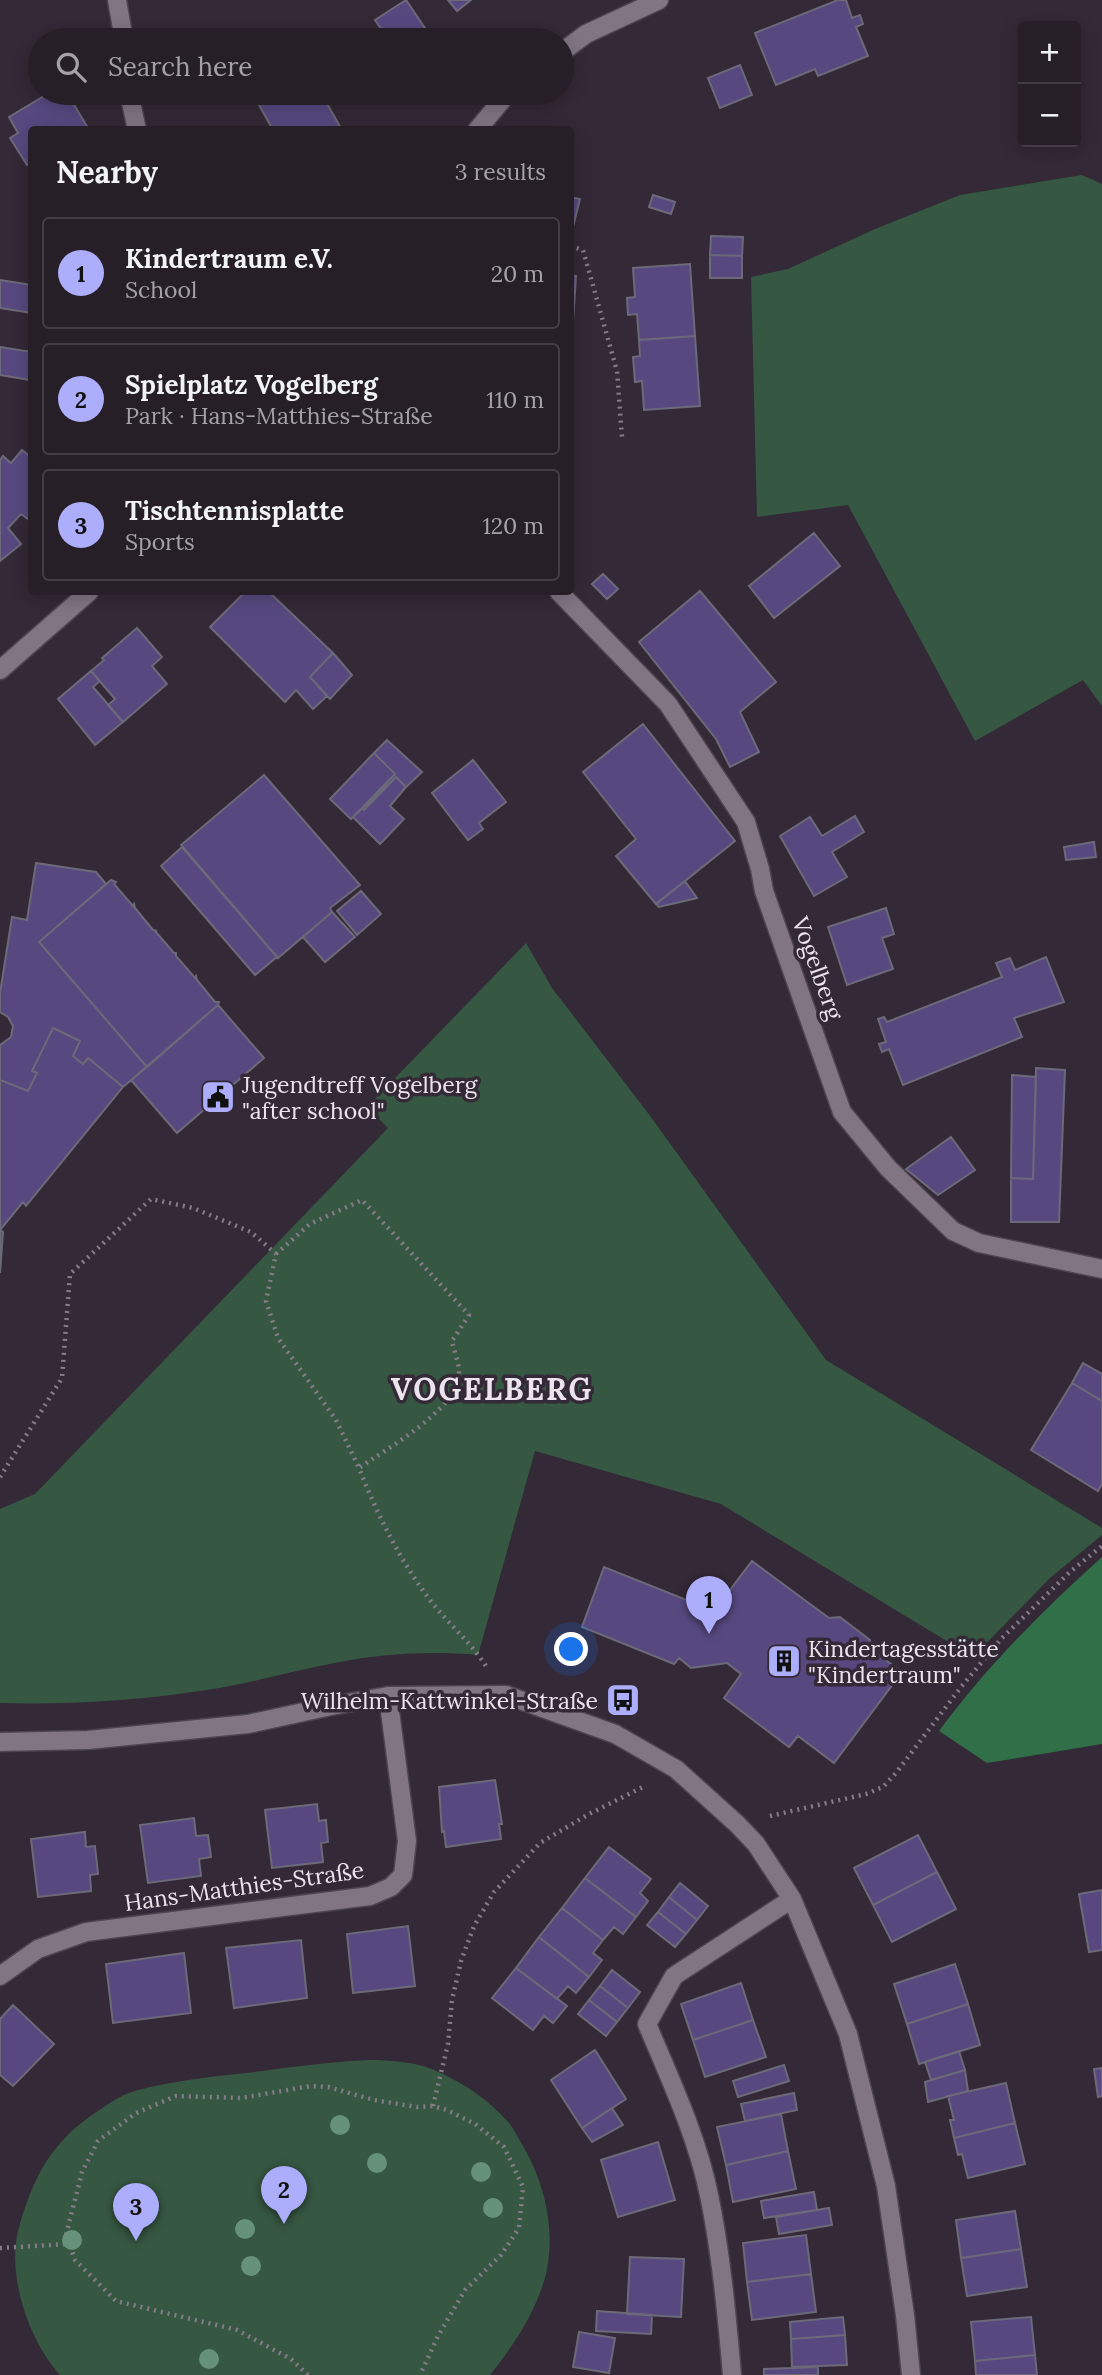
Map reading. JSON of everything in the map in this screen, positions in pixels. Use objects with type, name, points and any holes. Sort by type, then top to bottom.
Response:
[{"type":"street","points":[[117,0],[122,28]]},
{"type":"street","points":[[574,43],[586,34],[659,0]]},
{"type":"street","points":[[132,105],[136,126]]},
{"type":"street","points":[[480,126],[498,105]]},
{"type":"street","points":[[0,670],[86,595]]},
{"type":"street","name":"Vogelberg","points":[[562,595],[668,704],[746,821],[764,891],[842,1112],[888,1168],[953,1231],[979,1243],[1102,1269]]},
{"type":"street","points":[[0,1742],[88,1741],[248,1724],[388,1696],[506,1695],[615,1734],[676,1769],[756,1844],[792,1899],[848,2034],[890,2211],[911,2375]]},
{"type":"street","name":"Hans-Matthies-Straße","points":[[0,1976],[38,1949],[86,1932],[370,1896],[391,1887],[403,1875],[407,1841],[388,1696]]},
{"type":"street","points":[[732,2375],[729,2332],[709,2194],[690,2132],[647,2024],[674,1976],[792,1899]]},
{"type":"path","points":[[574,247],[583,250],[617,370],[622,437]]},
{"type":"path","points":[[0,1477],[62,1378],[70,1275],[151,1199],[193,1208],[251,1231],[276,1254]]},
{"type":"path","points":[[359,1468],[439,1412],[459,1375],[452,1341],[469,1315],[362,1200],[310,1224],[276,1254],[266,1301],[278,1338],[336,1420],[374,1507],[410,1572],[434,1605],[478,1655],[506,1695]]},
{"type":"path","points":[[737,1824],[866,1794],[883,1787],[1002,1638],[1102,1546]]},
{"type":"path","points":[[433,2106],[447,2044],[460,1961],[474,1926],[494,1892],[540,1843],[623,1797]]},
{"type":"path","points":[[308,2375],[291,2359],[237,2330],[116,2301],[75,2260],[67,2244],[66,2235],[82,2172],[97,2141],[136,2113],[176,2096],[241,2098],[311,2086],[328,2087],[374,2100],[433,2106],[475,2124],[504,2147],[523,2187],[519,2228],[501,2255],[465,2290],[438,2336],[420,2375]]},
{"type":"path","points":[[0,2248],[67,2244]]},
{"type":"green space","points":[[1082,175],[1102,184],[1102,706],[1083,680],[975,741],[848,505],[757,517],[751,277],[788,269],[875,229],[960,195]]},
{"type":"green space","points":[[526,943],[552,988],[648,1113],[826,1360],[1102,1528],[1102,1535],[1050,1578],[973,1657],[721,1504],[535,1451],[478,1655],[426,1653],[374,1657],[219,1688],[138,1699],[0,1703],[0,1509],[35,1494],[388,1128],[367,1107]]},
{"type":"green space","points":[[1102,1557],[1102,1744],[987,1763],[939,1731],[976,1684],[1016,1640]]},
{"type":"green space","points":[[368,2060],[424,2066],[468,2088],[509,2123],[536,2173],[549,2225],[550,2243],[545,2278],[522,2329],[490,2375],[60,2375],[39,2344],[23,2307],[18,2287],[15,2249],[18,2231],[37,2178],[56,2148],[68,2135],[116,2099],[130,2092],[204,2078]]},
{"type":"building","points":[[406,0],[425,28],[380,28],[375,20]]},
{"type":"building","points":[[448,0],[471,0],[457,11]]},
{"type":"building","points":[[838,0],[846,0],[852,18],[860,15],[863,24],[856,27],[868,56],[818,76],[815,69],[776,85],[755,33]]},
{"type":"building","points":[[740,65],[752,95],[720,108],[708,78]]},
{"type":"building","points":[[29,105],[74,105],[87,126],[28,126],[27,165],[10,138],[18,133],[9,117]]},
{"type":"building","points":[[259,105],[328,105],[340,126],[271,126]]},
{"type":"building","points":[[653,195],[675,202],[671,214],[649,207]]},
{"type":"building","points":[[574,198],[580,199],[574,223]]},
{"type":"building","points":[[711,236],[743,237],[742,256],[710,255]]},
{"type":"building","points":[[710,255],[742,256],[742,278],[710,278]]},
{"type":"building","points":[[690,264],[695,336],[639,340],[637,314],[628,315],[627,298],[635,297],[633,268]]},
{"type":"building","points":[[574,276],[576,276],[574,307]]},
{"type":"building","points":[[0,280],[28,284],[28,312],[0,308]]},
{"type":"building","points":[[695,336],[700,406],[644,410],[642,381],[635,382],[633,357],[640,356],[639,340]]},
{"type":"building","points":[[0,347],[28,351],[28,380],[0,375]]},
{"type":"building","points":[[22,450],[28,455],[28,519],[21,514],[8,528],[21,544],[0,561],[0,460],[3,456],[11,463]]},
{"type":"building","points":[[814,533],[840,566],[774,618],[749,586]]},
{"type":"building","points":[[603,574],[618,589],[607,599],[592,584]]},
{"type":"building","points":[[700,591],[776,682],[740,712],[759,752],[730,767],[716,739],[639,642]]},
{"type":"building","points":[[242,595],[272,595],[333,653],[310,677],[327,696],[313,709],[296,690],[285,702],[210,627]]},
{"type":"building","points":[[137,628],[162,657],[152,666],[167,684],[123,722],[108,705],[115,699],[91,671]]},
{"type":"building","points":[[333,653],[352,675],[330,699],[310,677]]},
{"type":"building","points":[[91,671],[100,681],[93,687],[123,722],[95,745],[58,699]]},
{"type":"building","points":[[643,724],[735,841],[656,904],[616,856],[636,839],[583,772]]},
{"type":"building","points":[[387,740],[422,772],[406,787],[396,777],[364,810],[362,808],[395,774],[374,753]]},
{"type":"building","points":[[374,753],[395,774],[351,819],[330,799]]},
{"type":"building","points":[[473,760],[506,802],[479,823],[483,829],[468,840],[432,793]]},
{"type":"building","points":[[264,775],[360,885],[330,908],[332,912],[278,958],[181,845]]},
{"type":"building","points":[[396,777],[406,787],[390,806],[404,819],[380,844],[353,817]]},
{"type":"building","points":[[855,816],[864,832],[832,852],[847,877],[814,896],[780,836],[810,817],[822,836]]},
{"type":"building","points":[[1094,842],[1096,857],[1066,860],[1064,847]]},
{"type":"building","points":[[182,847],[277,957],[255,975],[161,866]]},
{"type":"building","points":[[36,863],[96,872],[106,884],[39,942],[147,1067],[123,1087],[88,1058],[83,1064],[73,1056],[80,1041],[53,1028],[32,1071],[37,1073],[28,1091],[0,1080],[0,1045],[11,1037],[13,1026],[8,1017],[0,1012],[0,993],[12,917],[27,920]]},
{"type":"building","points":[[111,880],[116,882],[114,884],[195,978],[196,976],[215,1002],[219,1002],[147,1067],[39,942]]},
{"type":"building","points":[[685,881],[697,898],[659,907],[656,904]]},
{"type":"building","points":[[361,891],[381,914],[357,935],[337,911]]},
{"type":"building","points":[[886,908],[894,934],[882,938],[893,969],[847,985],[828,927]]},
{"type":"building","points":[[332,912],[355,937],[325,962],[303,937]]},
{"type":"building","points":[[1046,957],[1064,1002],[1014,1018],[1022,1037],[903,1085],[889,1049],[882,1052],[879,1044],[886,1042],[878,1019],[884,1017],[887,1022],[1002,977],[996,963],[1010,958],[1015,970]]},
{"type":"building","points":[[218,1005],[264,1058],[177,1133],[131,1080]]},
{"type":"building","points":[[53,1028],[80,1041],[73,1056],[83,1064],[88,1058],[123,1087],[26,1206],[23,1202],[0,1230],[0,1080],[28,1091],[37,1073],[32,1071]]},
{"type":"building","points":[[1036,1068],[1065,1070],[1059,1222],[1011,1222],[1011,1178],[1033,1179]]},
{"type":"building","points":[[1012,1075],[1036,1077],[1033,1179],[1011,1178]]},
{"type":"building","points":[[951,1137],[975,1170],[938,1195],[906,1169]]},
{"type":"building","points":[[0,1230],[3,1232],[0,1273]]},
{"type":"building","points":[[1083,1363],[1102,1374],[1102,1401],[1072,1383]]},
{"type":"building","points":[[1072,1383],[1102,1401],[1102,1484],[1098,1491],[1031,1450]]},
{"type":"building","name":"Kindertagesstätte \"Kindertraum\"","points":[[752,1561],[829,1618],[840,1617],[870,1640],[872,1650],[902,1672],[834,1763],[798,1736],[789,1747],[724,1698],[741,1674],[727,1663],[691,1668],[679,1658],[674,1664],[582,1627],[604,1567],[714,1611]]},
{"type":"building","points":[[495,1780],[502,1824],[499,1824],[501,1839],[446,1847],[444,1831],[442,1832],[439,1787]]},
{"type":"building","points":[[317,1804],[319,1821],[326,1820],[328,1842],[321,1843],[323,1862],[272,1868],[265,1810]]},
{"type":"building","points":[[194,1818],[196,1836],[208,1835],[211,1857],[199,1859],[201,1876],[148,1883],[140,1825]]},
{"type":"building","points":[[85,1832],[86,1847],[95,1846],[98,1874],[90,1875],[91,1891],[38,1897],[31,1839]]},
{"type":"building","points":[[918,1835],[937,1872],[873,1905],[854,1868]]},
{"type":"building","points":[[609,1847],[651,1879],[640,1893],[648,1901],[636,1917],[585,1878]]},
{"type":"building","points":[[937,1872],[956,1909],[892,1942],[873,1905]]},
{"type":"building","points":[[585,1878],[636,1917],[623,1934],[614,1927],[603,1940],[562,1908]]},
{"type":"building","points":[[680,1883],[708,1906],[697,1920],[669,1897]]},
{"type":"building","points":[[1102,1890],[1102,1950],[1089,1952],[1079,1894]]},
{"type":"building","points":[[669,1897],[697,1920],[686,1934],[658,1912]]},
{"type":"building","points":[[562,1908],[603,1940],[593,1953],[602,1960],[589,1977],[539,1937]]},
{"type":"building","points":[[658,1912],[686,1934],[675,1947],[647,1925]]},
{"type":"building","points":[[408,1926],[415,1986],[353,1993],[347,1934]]},
{"type":"building","points":[[539,1937],[589,1977],[576,1993],[568,1986],[557,1999],[516,1968]]},
{"type":"building","points":[[301,1940],[307,1998],[234,2008],[226,1948]]},
{"type":"building","points":[[184,1953],[191,2013],[113,2023],[106,1964]]},
{"type":"building","points":[[955,1964],[968,2004],[907,2024],[894,1984]]},
{"type":"building","points":[[516,1968],[567,2006],[553,2023],[544,2016],[533,2030],[492,1998]]},
{"type":"building","points":[[612,1970],[640,1992],[628,2008],[600,1986]]},
{"type":"building","points":[[741,1983],[753,2020],[693,2040],[681,2004]]},
{"type":"building","points":[[600,1986],[628,2008],[617,2022],[589,2000]]},
{"type":"building","points":[[589,2000],[617,2022],[606,2036],[578,2014]]},
{"type":"building","points":[[968,2004],[980,2045],[919,2064],[907,2024]]},
{"type":"building","points":[[13,2005],[54,2044],[13,2086],[0,2075],[0,2019]]},
{"type":"building","points":[[753,2020],[766,2057],[705,2077],[693,2040]]},
{"type":"building","points":[[595,2050],[626,2099],[582,2128],[551,2080]]},
{"type":"building","points":[[959,2051],[965,2070],[931,2080],[925,2062]]},
{"type":"building","points":[[784,2065],[789,2081],[738,2097],[733,2081]]},
{"type":"building","points":[[1102,2068],[1102,2096],[1098,2097],[1094,2069]]},
{"type":"building","points":[[965,2070],[968,2091],[928,2102],[925,2082]]},
{"type":"building","points":[[1006,2083],[1015,2123],[954,2138],[950,2120],[954,2120],[948,2096]]},
{"type":"building","points":[[794,2093],[797,2110],[745,2121],[741,2104]]},
{"type":"building","points":[[612,2108],[623,2125],[592,2142],[582,2128]]},
{"type":"building","points":[[781,2114],[788,2151],[726,2165],[717,2127]]},
{"type":"building","points":[[1015,2123],[1025,2164],[968,2178],[962,2154],[958,2155],[954,2138]]},
{"type":"building","points":[[658,2142],[675,2200],[618,2217],[601,2160]]},
{"type":"building","points":[[788,2151],[796,2189],[733,2202],[726,2165]]},
{"type":"building","points":[[814,2192],[817,2210],[764,2218],[761,2201]]},
{"type":"building","points":[[829,2208],[832,2225],[779,2234],[776,2217]]},
{"type":"building","points":[[1015,2211],[1021,2249],[961,2258],[956,2220]]},
{"type":"building","points":[[806,2235],[811,2274],[747,2282],[743,2243]]},
{"type":"building","points":[[1021,2249],[1027,2287],[967,2296],[961,2258]]},
{"type":"building","points":[[630,2257],[684,2259],[681,2317],[627,2314]]},
{"type":"building","points":[[811,2274],[816,2312],[752,2320],[747,2282]]},
{"type":"building","points":[[597,2311],[652,2315],[651,2334],[596,2331]]},
{"type":"building","points":[[843,2317],[845,2335],[791,2339],[790,2322]]},
{"type":"building","points":[[1031,2317],[1035,2355],[975,2361],[971,2322]]},
{"type":"building","points":[[579,2332],[615,2338],[609,2373],[573,2367]]},
{"type":"building","points":[[845,2335],[847,2365],[792,2367],[791,2339]]},
{"type":"building","points":[[1035,2355],[1037,2375],[976,2375],[975,2361]]},
{"type":"building","points":[[818,2367],[818,2375],[764,2375],[764,2369]]},
{"type":"place","name":"Jugendtreff Vogelberg \"after school\"","points":[[218,1097]]},
{"type":"place","name":"Kindertraum e.V.","points":[[709,1634]]},
{"type":"place","name":"Kindertagesstätte \"Kindertraum\"","points":[[784,1661]]},
{"type":"place","name":"Wilhelm-Kattwinkel-Straße","points":[[623,1700]]},
{"type":"place","name":"Spielplatz Vogelberg","points":[[284,2224]]},
{"type":"place","name":"Tischtennisplatte","points":[[136,2241]]},
{"type":"district","name":"VOGELBERG","points":[[492,1389]]}]
